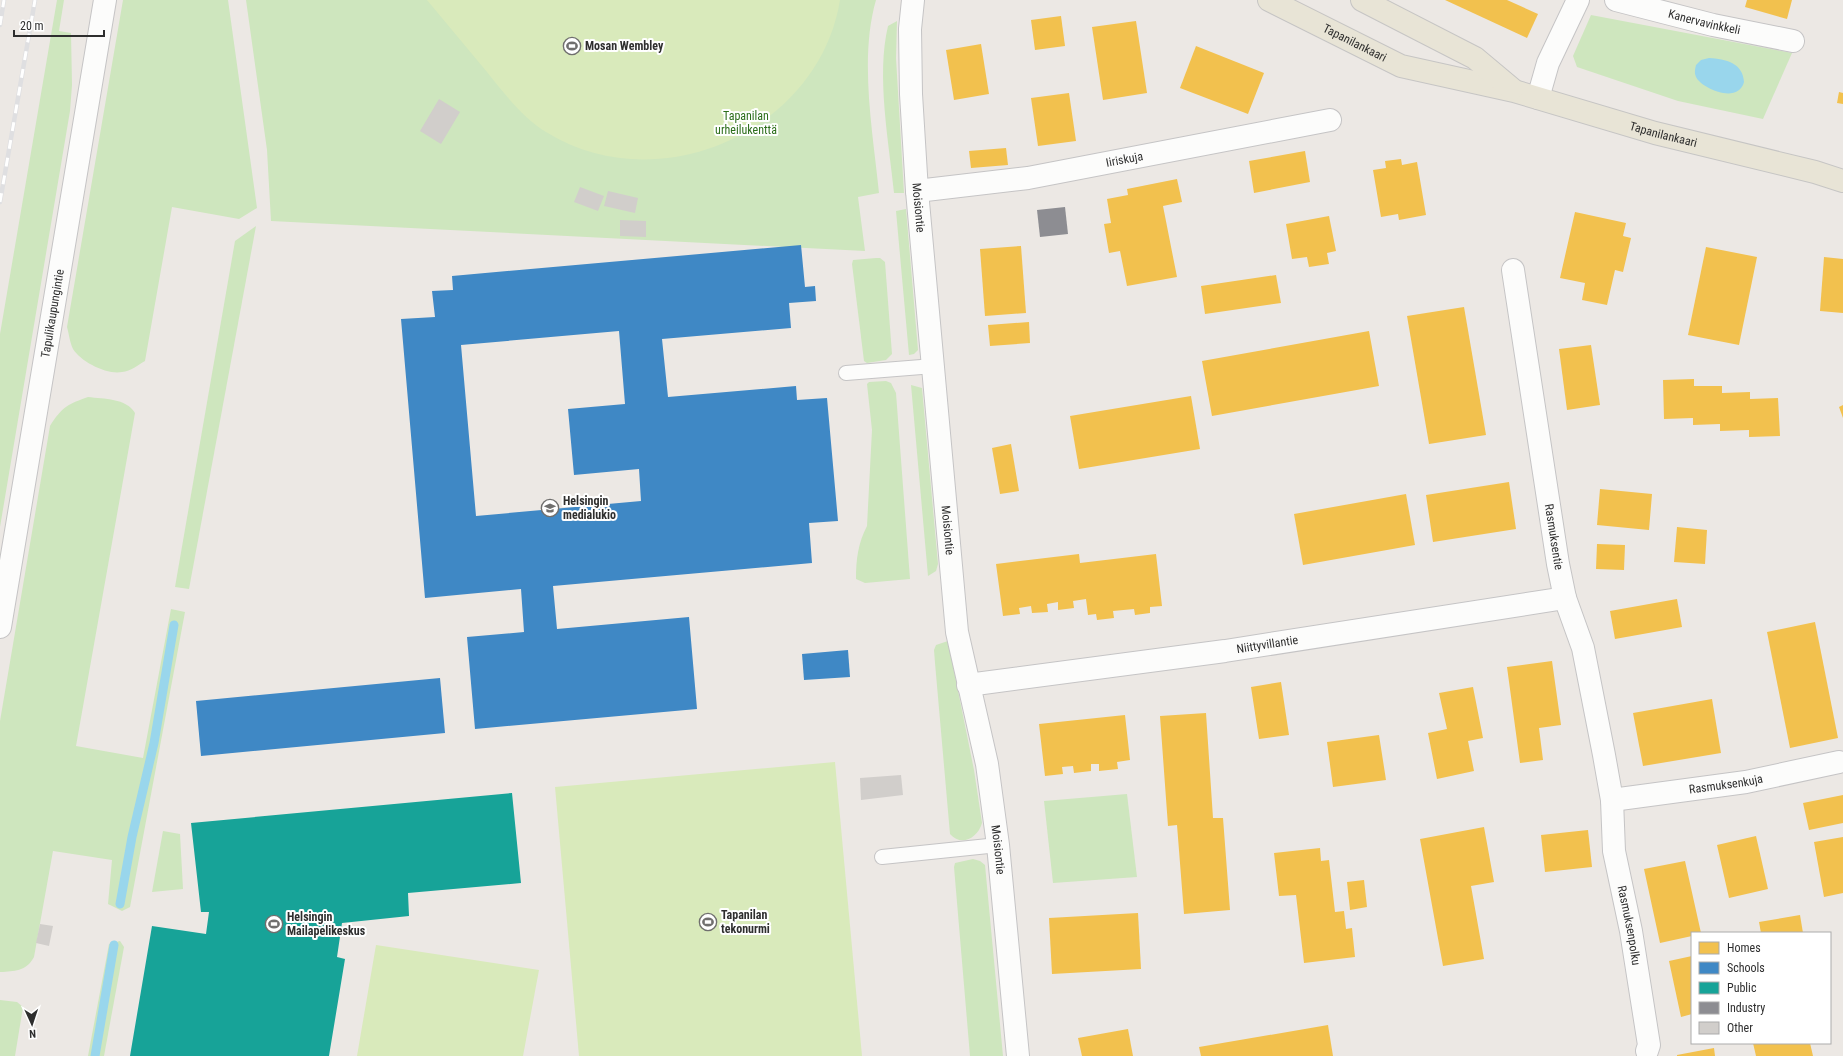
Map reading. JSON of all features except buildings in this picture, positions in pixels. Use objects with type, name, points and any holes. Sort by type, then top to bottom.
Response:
[{"type":"main road","name":"Tapanilankaari","points":[[1269,0],[1400,66],[1514,91],[1655,133],[1815,172],[1843,181]]},
{"type":"main road","name":"Tapanilankaari","points":[[1362,0],[1475,58],[1514,91]]},
{"type":"main road","name":"Tapanilankaari","points":[[1815,172],[1843,174]]},
{"type":"street","name":"Tapulikaupungintie","points":[[0,627],[105,0]]},
{"type":"street","name":"Moisiontie","points":[[913,0],[910,29],[910,86],[917,191],[957,632],[986,764],[998,845],[1018,1056]]},
{"type":"street","points":[[1538,98],[1548,63],[1578,0]]},
{"type":"street","name":"Kanervavinkkeli","points":[[1616,0],[1713,25],[1793,41]]},
{"type":"street","name":"Iiriskuja","points":[[917,191],[1028,178],[1330,120]]},
{"type":"street","name":"Rasmuksentie","points":[[1513,270],[1565,598],[1583,648],[1612,800]]},
{"type":"street","name":"Niittyvillantie","points":[[968,685],[1225,651],[1565,598]]},
{"type":"street","name":"Rasmuksenkuja","points":[[1612,800],[1746,782],[1839,762]]},
{"type":"street","name":"Rasmuksenpolku","points":[[1612,800],[1614,851],[1631,931],[1649,1045],[1647,1051]]},
{"type":"lane","points":[[846,373],[934,366]]},
{"type":"lane","points":[[882,857],[998,845]]},
{"type":"green space","points":[[57,0],[64,0],[59,31],[71,33],[72,85],[70,111],[0,527],[0,334]]},
{"type":"green space","points":[[123,0],[228,0],[257,208],[239,219],[172,207],[145,361],[134,368],[122,372],[109,372],[88,363],[77,354],[72,347],[67,327]]},
{"type":"green space","name":"Tapanilan urheilukenttä","points":[[246,0],[876,0],[868,46],[868,71],[871,121],[879,193],[858,197],[865,251],[271,221],[267,150]]},
{"type":"green space","points":[[427,0],[840,0],[826,46],[801,86],[767,118],[727,141],[683,156],[636,159],[590,152],[546,132],[529,120],[507,96]]},
{"type":"green space","points":[[1591,15],[1792,53],[1763,119],[1678,101],[1577,67],[1573,56]]},
{"type":"green space","points":[[897,21],[896,58],[904,193],[894,193],[883,87],[883,66],[888,26]]},
{"type":"green space","points":[[906,209],[918,350],[914,354],[909,355],[896,211]]},
{"type":"green space","points":[[256,226],[189,589],[175,587],[235,241]]},
{"type":"green space","points":[[880,258],[885,262],[892,354],[886,360],[867,363],[864,361],[852,264],[853,260]]},
{"type":"green space","points":[[886,381],[891,383],[896,393],[910,579],[865,583],[856,579],[856,565],[861,539],[867,526],[872,430],[867,384],[869,382]]},
{"type":"green space","points":[[911,385],[922,388],[938,564],[936,571],[928,576]]},
{"type":"green space","points":[[88,397],[114,400],[126,404],[135,413],[76,746],[143,758],[171,609],[185,612],[130,907],[122,911],[108,904],[112,860],[53,851],[34,957],[28,965],[21,969],[0,972],[0,721],[50,426],[62,410],[75,402]]},
{"type":"green space","points":[[948,641],[974,770],[982,823],[977,833],[969,839],[964,840],[954,838],[950,834],[935,663],[934,650],[936,645]]},
{"type":"green space","name":"Tapanilan tekonurmi","points":[[835,762],[862,1056],[579,1056],[555,787]]},
{"type":"green space","points":[[1127,794],[1137,877],[1053,883],[1044,801]]},
{"type":"green space","points":[[163,831],[180,834],[183,889],[152,892]]},
{"type":"green space","points":[[973,859],[980,861],[985,865],[1003,1056],[970,1056],[954,867],[955,863]]},
{"type":"green space","points":[[120,941],[124,947],[104,1056],[88,1056],[109,944]]},
{"type":"green space","points":[[376,945],[539,970],[523,1056],[357,1056]]},
{"type":"green space","points":[[0,1000],[17,1002],[23,1007],[15,1056],[0,1056]]},
{"type":"water","points":[[1709,58],[1727,61],[1737,66],[1743,76],[1744,82],[1740,89],[1735,92],[1720,92],[1705,86],[1699,81],[1695,74],[1696,65],[1701,60]]},
{"type":"waterway","points":[[120,904],[132,837],[154,743],[174,625]]},
{"type":"waterway","points":[[95,1056],[114,945]]},
{"type":"railway","points":[[0,25],[4,0]]},
{"type":"railway","points":[[0,202],[35,0]]},
{"type":"place","name":"Mosan Wembley","points":[[572,46]]},
{"type":"place","name":"Helsingin medialukio","points":[[550,508]]},
{"type":"place","name":"Tapanilan tekonurmi","points":[[708,922]]},
{"type":"place","name":"Helsingin Mailapelikeskus","points":[[274,924]]}]
